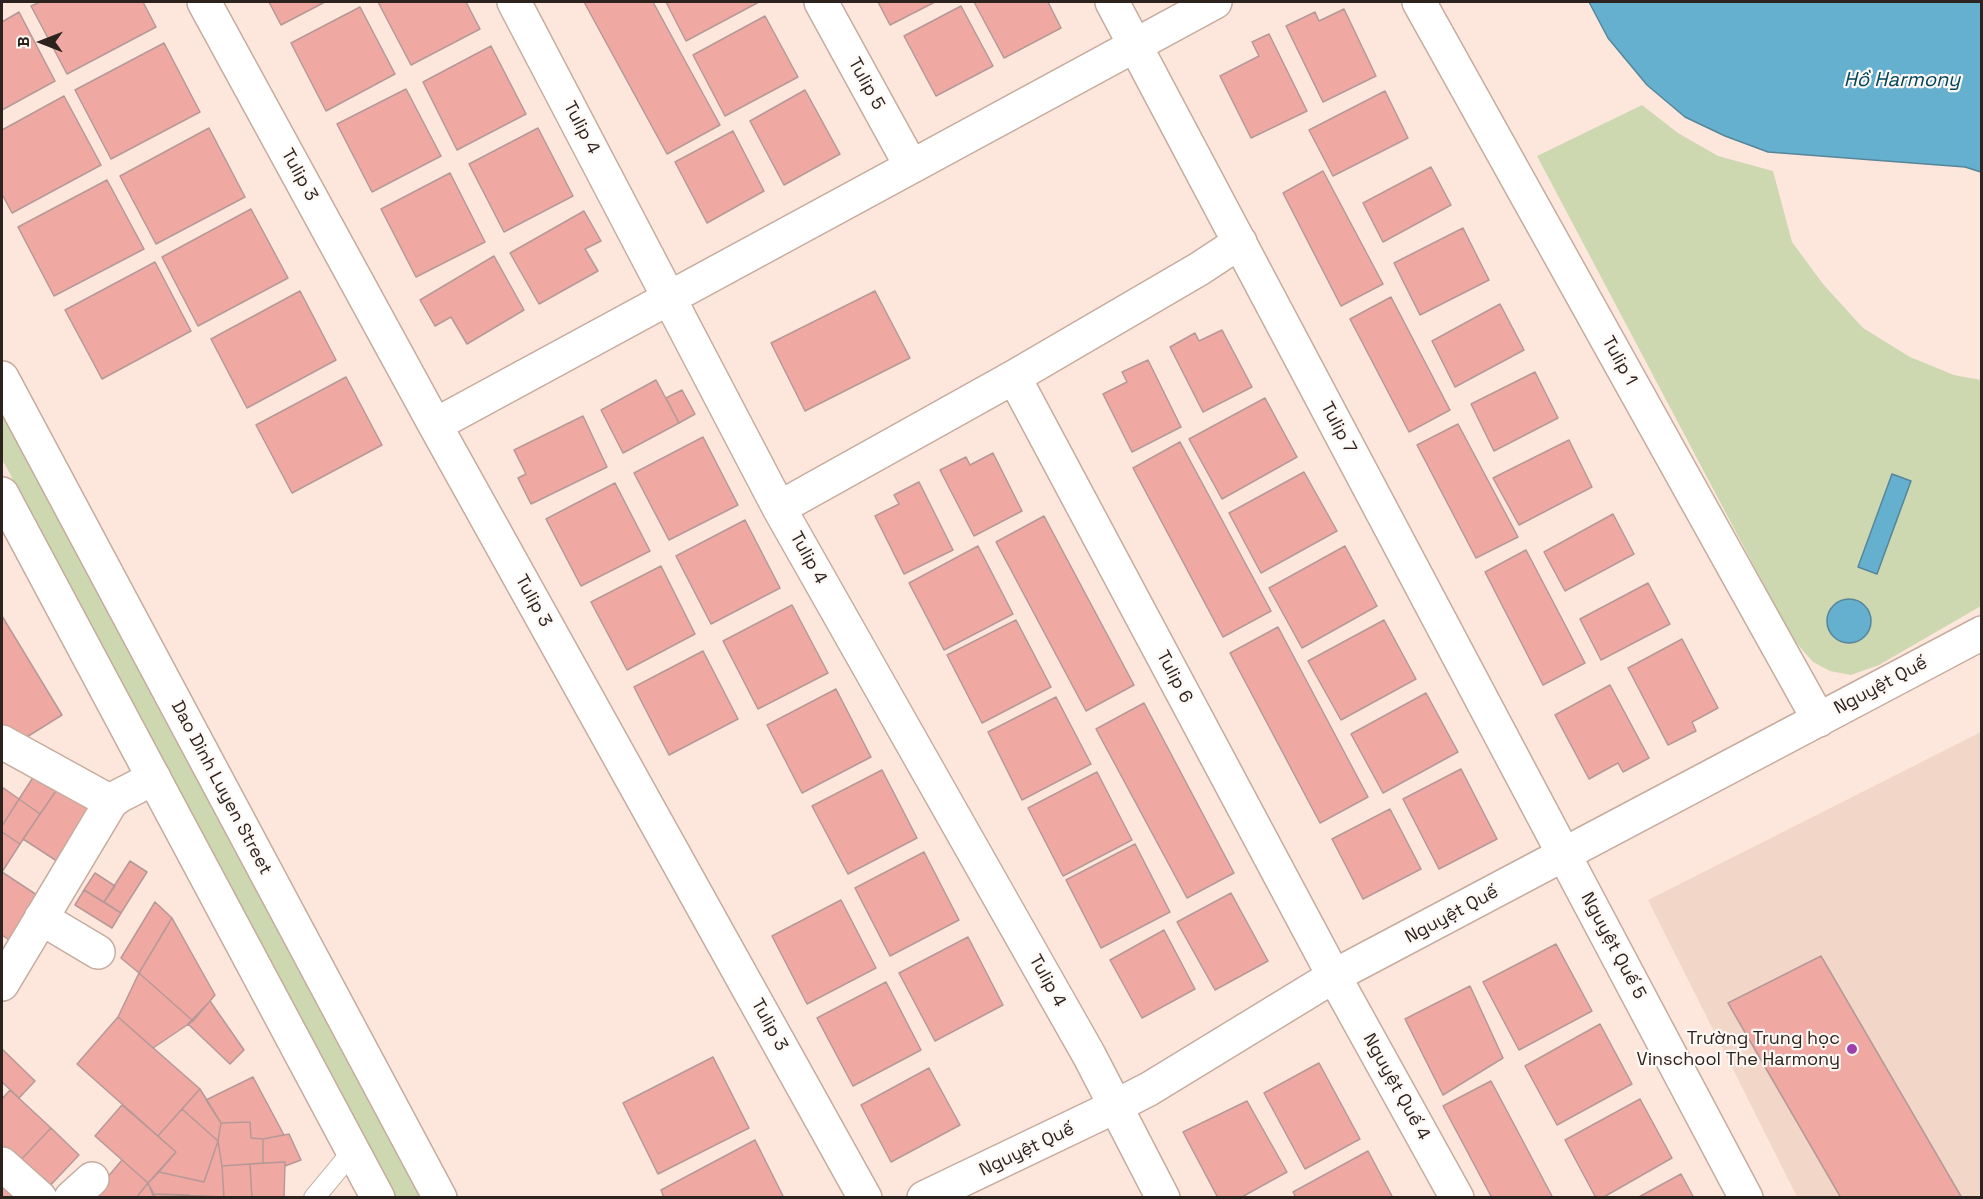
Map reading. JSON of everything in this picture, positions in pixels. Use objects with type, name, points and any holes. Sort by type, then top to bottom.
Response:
[{"type":"street","name":"Tulip 3","points":[[204,2],[435,425],[865,1197]]},
{"type":"street","name":"Tulip 4","points":[[514,2],[779,508],[1089,1055],[1162,1197]]},
{"type":"street","name":"Tulip 5","points":[[821,2],[911,166]]},
{"type":"street","name":"Tulip 7","points":[[1112,2],[1565,855]]},
{"type":"street","points":[[435,425],[1215,2]]},
{"type":"street","name":"Tulip 1","points":[[1419,2],[1818,720]]},
{"type":"street","points":[[779,508],[1014,377],[1199,269],[1239,242]]},
{"type":"street","name":"Tulip 6","points":[[1014,377],[1334,976]]},
{"type":"street","name":"Dao Dinh Luyen Street","points":[[2,378],[440,1197]]},
{"type":"street","points":[[2,494],[378,1197]]},
{"type":"street","name":"Nguyệt Quế","points":[[924,1197],[1149,1089],[1334,976],[1982,633]]},
{"type":"street","points":[[2,742],[111,802]]},
{"type":"street","points":[[2,984],[111,802],[154,778]]},
{"type":"street","name":"Nguyệt Quế 5","points":[[1565,855],[1746,1197]]},
{"type":"street","points":[[41,918],[98,952]]},
{"type":"street","name":"Nguyệt Quế 4","points":[[1334,976],[1457,1197]]},
{"type":"street","points":[[2,1164],[40,1197]]},
{"type":"lane","points":[[314,1197],[353,1151]]},
{"type":"shaded area","name":"Trường Trung học Vinschool The Harmony","points":[[1981,732],[1981,1197],[1797,1197],[1648,900]]},
{"type":"green space","points":[[1642,105],[1678,133],[1718,156],[1773,171],[1792,242],[1823,284],[1863,328],[1910,357],[1954,375],[1981,380],[1981,606],[1879,665],[1851,675],[1830,671],[1813,662],[1792,638],[1537,156]]},
{"type":"green space","points":[[2,411],[423,1197],[396,1197],[2,459]]},
{"type":"water","name":"Hồ Harmony","points":[[1589,2],[1981,2],[1981,172],[1965,167],[1768,152],[1725,136],[1685,117],[1647,85],[1608,38]]},
{"type":"water","points":[[1892,474],[1911,481],[1877,574],[1858,567]]},
{"type":"water","points":[[1849,599],[1858,600],[1865,605],[1870,612],[1870,630],[1865,637],[1858,642],[1849,643],[1840,642],[1833,637],[1828,630],[1827,621],[1828,612],[1833,605],[1840,600]]},
{"type":"building","points":[[40,2],[143,2],[156,27],[67,74],[31,6]]},
{"type":"building","points":[[269,2],[325,2],[281,25]]},
{"type":"building","points":[[378,2],[466,2],[480,29],[411,65]]},
{"type":"building","points":[[584,2],[653,2],[720,125],[667,154]]},
{"type":"building","points":[[666,2],[759,2],[686,41]]},
{"type":"building","points":[[878,2],[935,2],[890,25]]},
{"type":"building","points":[[974,2],[1048,2],[1061,28],[1004,58]]},
{"type":"building","points":[[961,6],[993,66],[936,96],[904,36]]},
{"type":"building","points":[[360,7],[395,74],[326,111],[291,43]]},
{"type":"building","points":[[1344,9],[1376,76],[1323,102],[1286,26],[1315,12],[1319,21]]},
{"type":"building","points":[[19,12],[55,81],[2,110],[2,22]]},
{"type":"building","points":[[765,16],[798,77],[725,116],[693,55]]},
{"type":"building","points":[[1269,34],[1307,111],[1251,138],[1220,76],[1259,56],[1252,42]]},
{"type":"building","points":[[164,43],[200,112],[111,159],[75,90]]},
{"type":"building","points":[[491,46],[526,114],[457,150],[423,82]]},
{"type":"building","points":[[406,89],[441,156],[372,192],[337,124]]},
{"type":"building","points":[[805,90],[840,154],[784,185],[750,121]]},
{"type":"building","points":[[1385,91],[1408,138],[1333,176],[1309,130]]},
{"type":"building","points":[[64,96],[101,165],[12,213],[2,194],[2,130]]},
{"type":"building","points":[[209,128],[245,197],[156,244],[120,176]]},
{"type":"building","points":[[538,128],[573,196],[504,232],[469,164]]},
{"type":"building","points":[[733,131],[764,191],[707,223],[675,162]]},
{"type":"building","points":[[1431,167],[1451,205],[1383,242],[1363,203]]},
{"type":"building","points":[[1323,171],[1383,284],[1341,306],[1283,193]]},
{"type":"building","points":[[450,173],[485,242],[416,277],[381,209]]},
{"type":"building","points":[[107,180],[144,249],[54,296],[18,227]]},
{"type":"building","points":[[251,209],[288,278],[198,326],[162,257]]},
{"type":"building","points":[[584,211],[601,241],[585,249],[598,271],[539,304],[510,253]]},
{"type":"building","points":[[1463,228],[1489,280],[1420,315],[1394,263]]},
{"type":"building","points":[[494,256],[524,310],[467,344],[451,317],[435,326],[420,300]]},
{"type":"building","points":[[155,262],[191,331],[102,379],[65,310]]},
{"type":"building","points":[[300,291],[336,360],[247,408],[211,339]]},
{"type":"building","points":[[875,291],[910,358],[805,411],[771,343]]},
{"type":"building","points":[[1391,297],[1450,410],[1409,432],[1350,319]]},
{"type":"building","points":[[1500,304],[1524,350],[1455,387],[1432,341]]},
{"type":"building","points":[[1222,330],[1252,387],[1203,412],[1170,347],[1195,333],[1199,341]]},
{"type":"building","points":[[1148,360],[1181,427],[1132,452],[1103,394],[1127,382],[1122,372]]},
{"type":"building","points":[[1535,372],[1558,418],[1494,451],[1471,404]]},
{"type":"building","points":[[346,377],[382,445],[292,493],[256,425]]},
{"type":"building","points":[[656,380],[679,423],[623,453],[601,410]]},
{"type":"building","points":[[682,390],[695,414],[679,423],[666,398]]},
{"type":"building","points":[[1265,398],[1297,457],[1222,499],[1189,439]]},
{"type":"building","points":[[583,416],[607,467],[531,504],[518,478],[526,474],[514,450]]},
{"type":"building","points":[[1458,424],[1518,537],[1476,558],[1417,445]]},
{"type":"building","points":[[703,437],[738,505],[669,540],[634,473]]},
{"type":"building","points":[[1569,440],[1592,487],[1519,525],[1493,478]]},
{"type":"building","points":[[1180,442],[1271,611],[1223,637],[1133,468]]},
{"type":"building","points":[[993,453],[1022,511],[974,536],[940,470],[966,457],[970,465]]},
{"type":"building","points":[[1304,472],[1337,531],[1261,573],[1229,513]]},
{"type":"building","points":[[919,482],[953,550],[904,574],[875,516],[899,504],[894,495]]},
{"type":"building","points":[[615,483],[650,551],[581,586],[546,519]]},
{"type":"building","points":[[1613,514],[1634,554],[1565,591],[1544,552]]},
{"type":"building","points":[[1044,516],[1134,685],[1086,711],[996,542]]},
{"type":"building","points":[[745,520],[780,588],[711,624],[676,556]]},
{"type":"building","points":[[978,546],[1013,614],[944,650],[909,583]]},
{"type":"building","points":[[1345,546],[1377,606],[1302,648],[1269,588]]},
{"type":"building","points":[[1526,550],[1585,663],[1543,685],[1485,572]]},
{"type":"building","points":[[661,566],[695,634],[627,670],[591,602]]},
{"type":"building","points":[[1648,583],[1670,624],[1601,660],[1580,619]]},
{"type":"building","points":[[792,605],[828,673],[758,709],[723,641]]},
{"type":"building","points":[[2,616],[62,715],[14,745],[2,735]]},
{"type":"building","points":[[1016,620],[1051,687],[982,723],[947,655]]},
{"type":"building","points":[[1384,620],[1416,679],[1341,720],[1308,661]]},
{"type":"building","points":[[1278,627],[1368,797],[1320,823],[1230,653]]},
{"type":"building","points":[[1682,639],[1718,708],[1692,722],[1696,731],[1668,745],[1628,668]]},
{"type":"building","points":[[703,651],[738,719],[669,755],[634,687]]},
{"type":"building","points":[[1610,685],[1649,758],[1623,772],[1618,763],[1589,779],[1555,715]]},
{"type":"building","points":[[836,689],[871,757],[802,793],[767,725]]},
{"type":"building","points":[[1426,693],[1458,752],[1383,793],[1351,734]]},
{"type":"building","points":[[1056,697],[1091,764],[1022,800],[988,732]]},
{"type":"building","points":[[1144,703],[1234,873],[1187,898],[1096,729]]},
{"type":"building","points":[[1461,769],[1497,839],[1439,869],[1403,799]]},
{"type":"building","points":[[882,770],[917,838],[848,874],[812,806]]},
{"type":"building","points":[[1097,772],[1132,840],[1063,876],[1028,808]]},
{"type":"building","points":[[36,773],[58,788],[40,814],[19,799]]},
{"type":"building","points":[[2,787],[19,799],[2,826]]},
{"type":"building","points":[[58,788],[97,814],[63,865],[23,839]]},
{"type":"building","points":[[19,799],[40,814],[20,844],[2,832],[2,826]]},
{"type":"building","points":[[1390,809],[1421,869],[1363,899],[1332,839]]},
{"type":"building","points":[[2,832],[20,844],[2,872]]},
{"type":"building","points":[[1135,844],[1170,912],[1101,948],[1066,880]]},
{"type":"building","points":[[924,852],[959,920],[890,956],[855,888]]},
{"type":"building","points":[[130,861],[147,872],[121,913],[104,902]]},
{"type":"building","points":[[2,872],[43,899],[13,943],[2,935]]},
{"type":"building","points":[[95,873],[115,886],[104,902],[84,890]]},
{"type":"building","points":[[84,890],[121,913],[112,928],[75,905]]},
{"type":"building","points":[[1231,893],[1268,961],[1215,990],[1177,922]]},
{"type":"building","points":[[841,900],[876,968],[807,1004],[772,936]]},
{"type":"building","points":[[155,902],[172,918],[139,973],[121,958]]},
{"type":"building","points":[[172,918],[215,995],[193,1021],[139,973]]},
{"type":"building","points":[[1164,930],[1195,989],[1142,1018],[1110,960]]},
{"type":"building","points":[[968,937],[1003,1005],[935,1041],[899,973]]},
{"type":"building","points":[[1556,944],[1592,1011],[1519,1050],[1483,982]]},
{"type":"building","points":[[1821,956],[1962,1198],[1841,1198],[1728,1003]]},
{"type":"building","points":[[139,973],[193,1021],[153,1048],[118,1017]]},
{"type":"building","points":[[886,982],[921,1050],[853,1086],[817,1018]]},
{"type":"building","points":[[1470,986],[1503,1058],[1443,1095],[1405,1019]]},
{"type":"building","points":[[210,1001],[244,1050],[230,1064],[188,1024]]},
{"type":"building","points":[[118,1017],[200,1089],[158,1136],[77,1064]]},
{"type":"building","points":[[1600,1024],[1632,1084],[1557,1125],[1525,1066]]},
{"type":"building","points":[[2,1049],[35,1081],[19,1098],[2,1082]]},
{"type":"building","points":[[713,1057],[749,1128],[658,1174],[623,1103]]},
{"type":"building","points":[[1319,1063],[1360,1139],[1305,1169],[1264,1093]]},
{"type":"building","points":[[929,1068],[960,1125],[891,1162],[861,1105]]},
{"type":"building","points":[[253,1077],[284,1135],[263,1139],[251,1138],[250,1122],[221,1123],[206,1100]]},
{"type":"building","points":[[1491,1081],[1553,1198],[1492,1198],[1443,1106]]},
{"type":"building","points":[[200,1089],[221,1123],[218,1141],[182,1109]]},
{"type":"building","points":[[10,1090],[51,1128],[16,1165],[2,1151],[2,1099]]},
{"type":"building","points":[[1640,1099],[1672,1158],[1602,1198],[1596,1198],[1565,1140]]},
{"type":"building","points":[[1247,1101],[1287,1172],[1240,1198],[1218,1198],[1183,1132]]},
{"type":"building","points":[[122,1105],[176,1152],[148,1183],[95,1136]]},
{"type":"building","points":[[182,1109],[218,1141],[204,1182],[159,1172],[176,1152],[158,1136]]},
{"type":"building","points":[[250,1122],[251,1138],[263,1139],[263,1163],[222,1166],[218,1141],[221,1123]]},
{"type":"building","points":[[51,1128],[79,1155],[44,1192],[16,1165]]},
{"type":"building","points":[[289,1134],[301,1160],[285,1166],[285,1162],[263,1163],[263,1139]]},
{"type":"building","points":[[755,1140],[784,1198],[664,1198],[661,1190]]},
{"type":"building","points":[[218,1141],[224,1197],[154,1194],[148,1183],[159,1172],[204,1182]]},
{"type":"building","points":[[1368,1151],[1393,1198],[1296,1198],[1293,1192]]},
{"type":"building","points":[[122,1160],[148,1183],[136,1198],[90,1198]]},
{"type":"building","points":[[285,1162],[284,1198],[252,1198],[250,1164]]},
{"type":"building","points":[[250,1164],[252,1198],[224,1198],[222,1166]]},
{"type":"building","points":[[1681,1174],[1694,1198],[1637,1198]]},
{"type":"building","points":[[2,1178],[31,1198],[2,1198]]},
{"type":"building","points":[[148,1183],[154,1198],[136,1198]]},
{"type":"building","points":[[154,1194],[189,1195],[189,1198],[154,1198]]},
{"type":"place","name":"Trường Trung học Vinschool The Harmony","points":[[1852,1049]]}]
